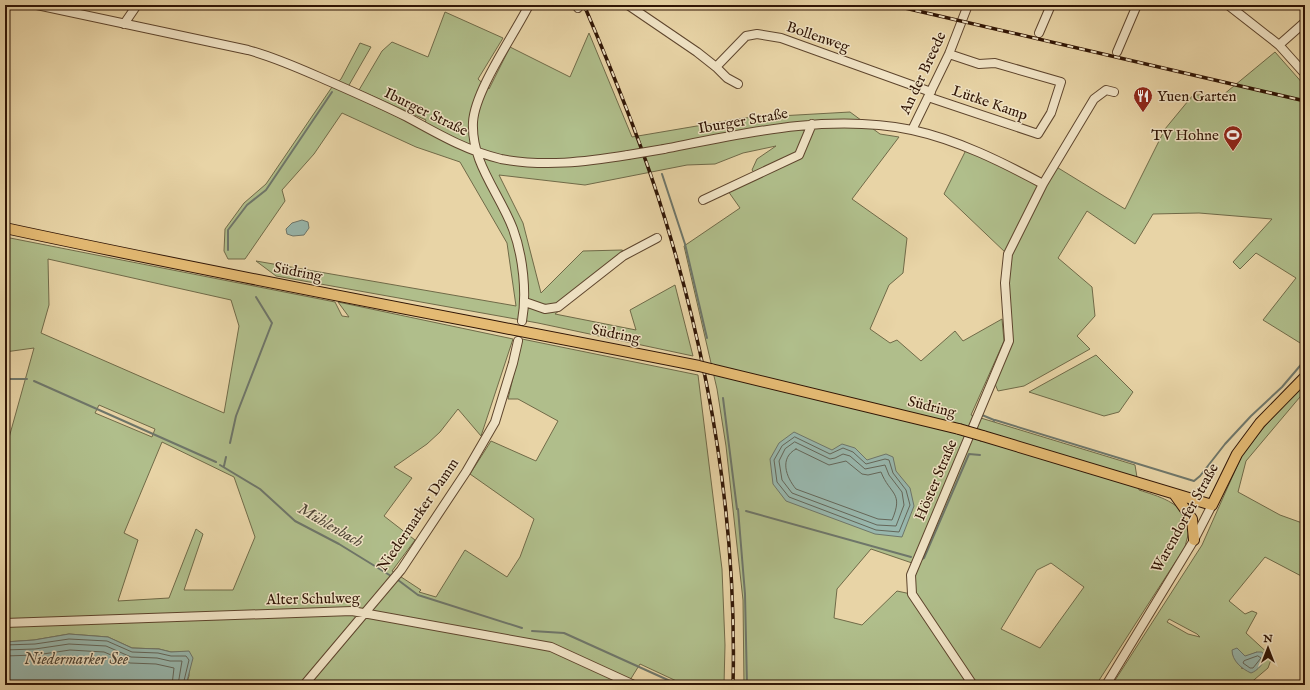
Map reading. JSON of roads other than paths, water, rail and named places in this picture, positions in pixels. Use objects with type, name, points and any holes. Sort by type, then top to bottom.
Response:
[{"type":"main road","name":"Südring","points":[[5,228],[169,263],[348,296],[711,368],[960,429],[1212,505]]},
{"type":"main road","name":"Warendorfer Straße","points":[[1212,505],[1237,454],[1260,423],[1305,377]]},
{"type":"main road","points":[[1175,495],[1192,519],[1194,540]]},
{"type":"street","name":"Iburger Straße","points":[[37,5],[248,50],[273,57],[407,117],[448,140],[476,152],[501,158],[548,164],[589,162],[784,127],[812,124],[856,123],[912,130],[980,152],[1043,184]]},
{"type":"street","points":[[124,24],[137,5]]},
{"type":"street","points":[[522,321],[525,302],[522,267],[513,229],[481,167],[476,152],[473,121],[478,101],[498,59],[529,5]]},
{"type":"street","points":[[628,5],[697,52],[727,78],[738,84]]},
{"type":"street","name":"An der Breede","points":[[912,130],[949,54],[968,5]]},
{"type":"street","points":[[1039,33],[1051,5]]},
{"type":"street","points":[[1117,52],[1137,5]]},
{"type":"street","points":[[1228,5],[1279,45],[1305,74]]},
{"type":"street","points":[[1279,45],[1305,22]]},
{"type":"street","name":"Bollenweg","points":[[716,67],[746,36],[757,34],[781,38],[930,95]]},
{"type":"street","name":"Lütke Kamp","points":[[930,95],[1038,134],[1051,113],[1060,82],[995,62],[979,64],[949,54]]},
{"type":"street","points":[[1043,184],[1094,99],[1106,90],[1114,92]]},
{"type":"street","name":"Iburger Straße","points":[[703,200],[799,155],[812,124]]},
{"type":"street","name":"Höster Straße","points":[[972,685],[912,594],[911,575],[1009,341],[1005,283],[1008,254],[1043,184]]},
{"type":"street","points":[[525,302],[545,309],[558,306],[623,256],[657,238]]},
{"type":"street","name":"Niedermarker Damm","points":[[304,685],[400,570],[466,472],[495,422],[518,341]]},
{"type":"street","name":"Warendorfer Straße","points":[[1106,685],[1194,540],[1212,505]]},
{"type":"street","name":"Alter Schulweg","points":[[5,623],[352,611],[365,612],[551,647],[634,685]]},
{"type":"water","points":[[302,220],[308,222],[309,228],[304,235],[293,236],[287,234],[286,229],[292,223]]},
{"type":"water","points":[[794,432],[832,450],[842,444],[855,448],[867,460],[886,454],[893,457],[896,471],[910,488],[914,506],[902,537],[875,534],[786,501],[773,484],[770,459],[779,443]]},
{"type":"water","name":"Niedermarker See","points":[[69,634],[108,637],[132,648],[159,649],[171,652],[189,651],[193,658],[186,685],[5,685],[5,642],[34,640]]},
{"type":"water","points":[[1237,648],[1245,656],[1262,652],[1265,659],[1258,669],[1251,673],[1241,667],[1234,658],[1232,650]]},
{"type":"waterway","points":[[228,250],[228,230],[247,205],[266,190],[332,92]]},
{"type":"waterway","points":[[662,174],[685,244],[707,338]]},
{"type":"waterway","points":[[230,443],[236,416],[272,323],[256,297]]},
{"type":"waterway","points":[[994,421],[995,420],[1194,481],[1200,476],[1225,444],[1251,416],[1282,387],[1305,360]]},
{"type":"waterway","name":"Mühlenbach","points":[[5,379],[27,379]]},
{"type":"waterway","name":"Mühlenbach","points":[[34,381],[216,462]]},
{"type":"waterway","points":[[723,398],[737,509]]},
{"type":"waterway","points":[[982,415],[994,420]]},
{"type":"waterway","points":[[921,560],[924,558],[969,454],[980,455]]},
{"type":"waterway","points":[[224,466],[226,457]]},
{"type":"waterway","name":"Mühlenbach","points":[[220,465],[260,489],[295,521],[339,544],[391,576]]},
{"type":"waterway","points":[[738,509],[745,594],[747,685]]},
{"type":"waterway","points":[[746,511],[911,557]]},
{"type":"waterway","name":"Mühlenbach","points":[[398,580],[418,595],[522,628]]},
{"type":"waterway","name":"Mühlenbach","points":[[532,631],[564,633],[679,685]]},
{"type":"railway","points":[[584,5],[638,138],[665,219],[696,333],[718,449],[725,508],[731,567],[733,685]]},
{"type":"railway","points":[[892,5],[1305,101]]},
{"type":"place","name":"Yuen Garten","points":[[1143,113]]},
{"type":"place","name":"TV Hohne","points":[[1233,152]]}]
